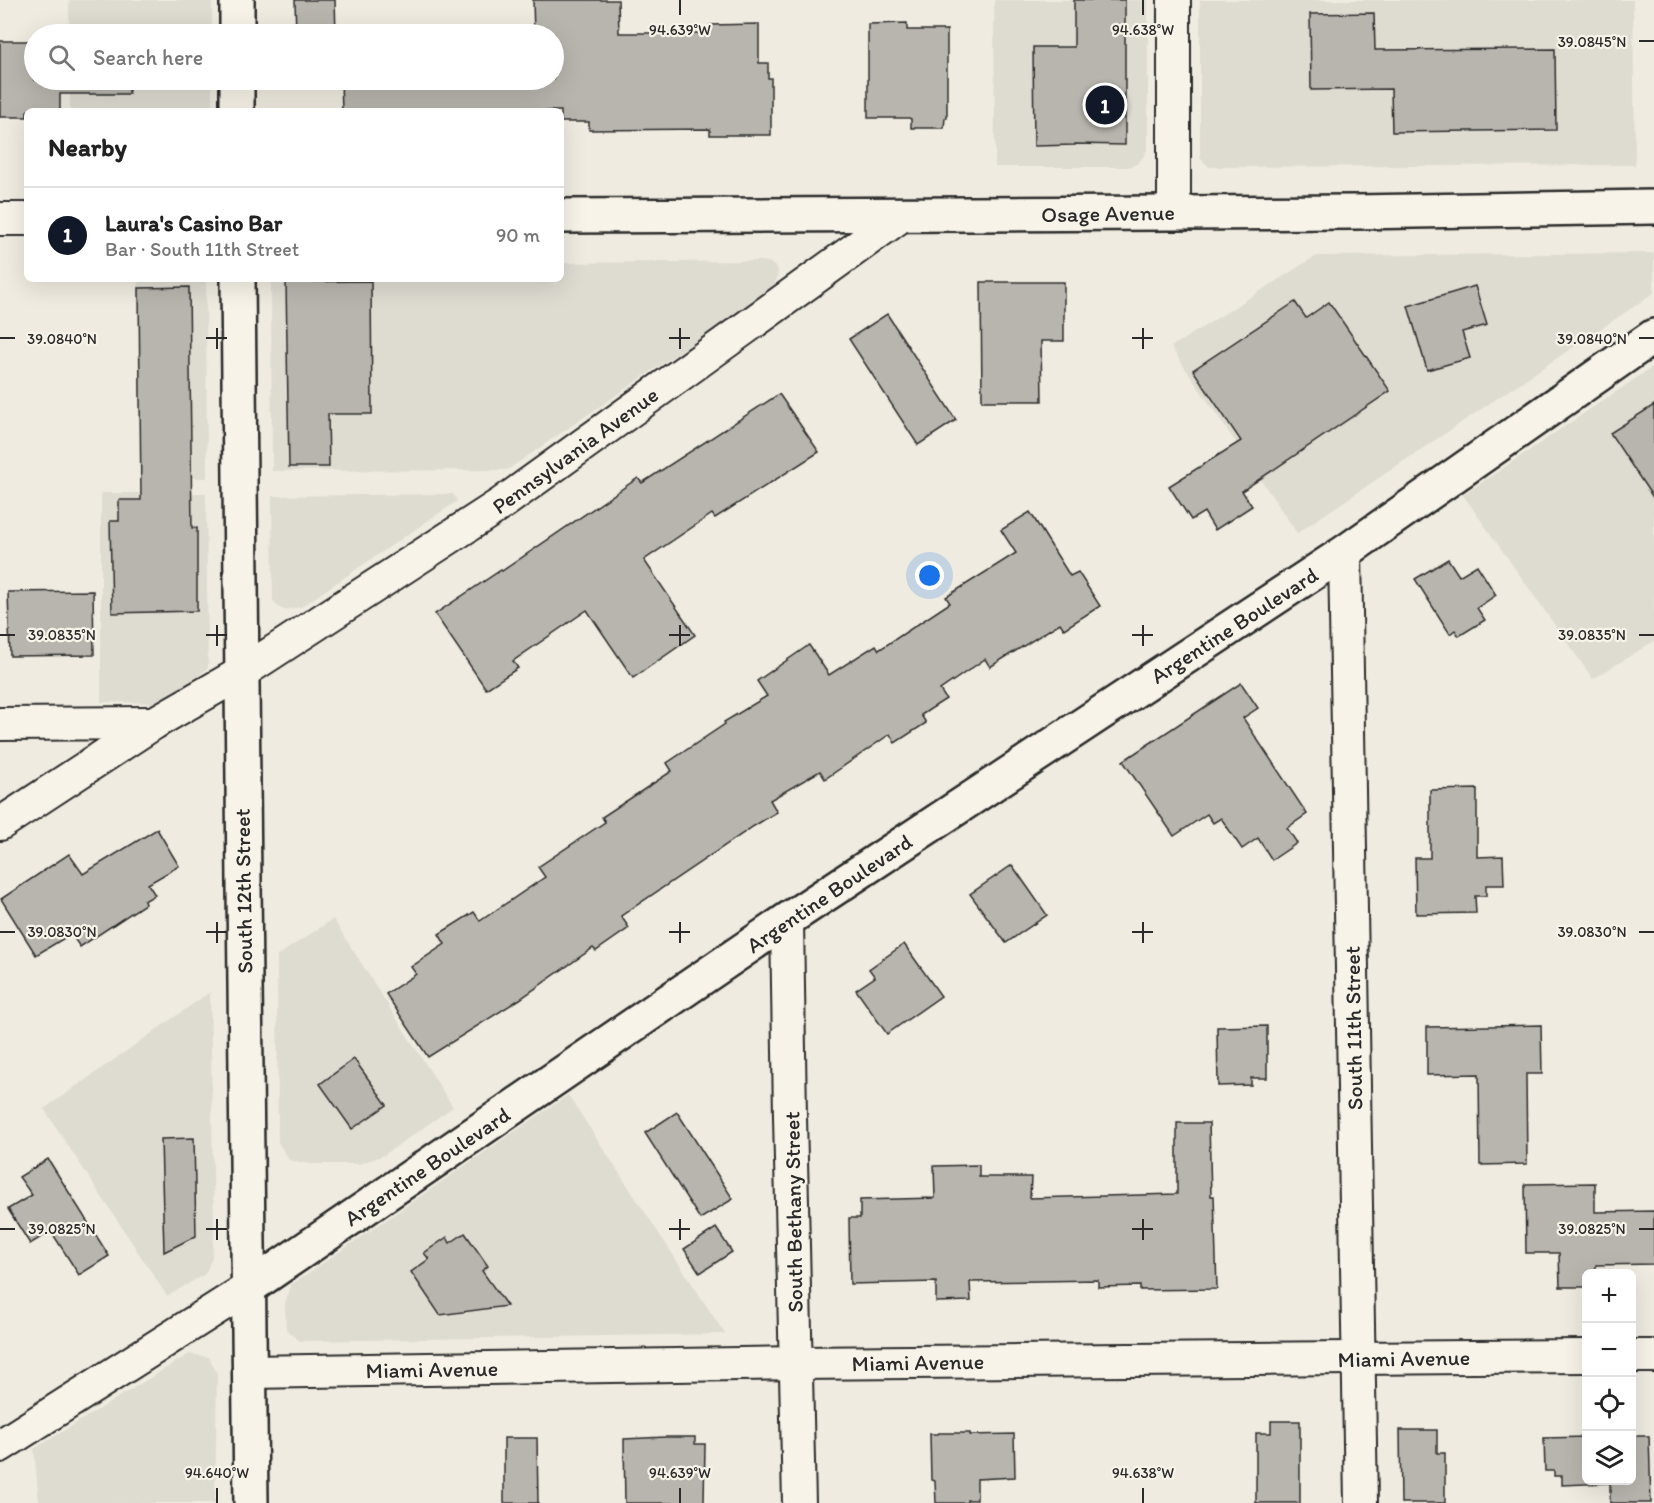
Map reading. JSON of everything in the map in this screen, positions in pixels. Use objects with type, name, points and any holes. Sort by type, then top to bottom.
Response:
[{"type":"street","points":[[237,0],[237,24]]},
{"type":"street","points":[[1174,0],[1174,212]]},
{"type":"street","points":[[237,90],[237,108]]},
{"type":"street","name":"Osage Avenue","points":[[564,216],[1355,212],[1654,207]]},
{"type":"street","name":"Pennsylvania Avenue","points":[[154,723],[241,673],[501,504],[902,215]]},
{"type":"street","points":[[0,219],[24,219]]},
{"type":"street","name":"South 12th Street","points":[[238,282],[251,1503]]},
{"type":"street","name":"Argentine Boulevard","points":[[0,1446],[250,1287],[787,920],[1345,552],[1654,336]]},
{"type":"street","name":"South 11th Street","points":[[1345,552],[1361,1503]]},
{"type":"street","points":[[0,723],[154,723]]},
{"type":"street","points":[[0,824],[154,723]]},
{"type":"street","name":"South Bethany Street","points":[[787,920],[800,1503]]},
{"type":"street","name":"Miami Avenue","points":[[250,1372],[796,1363],[1582,1356]]},
{"type":"street","points":[[1636,1356],[1654,1356]]},
{"type":"shaded area","points":[[69,0],[212,0],[212,24],[69,24]]},
{"type":"shaded area","points":[[994,0],[1148,0],[1148,148],[1137,164],[1128,167],[995,167]]},
{"type":"shaded area","points":[[1200,0],[1633,0],[1635,165],[1209,167],[1200,158]]},
{"type":"shaded area","points":[[70,90],[212,90],[212,108],[70,108]]},
{"type":"shaded area","points":[[1654,253],[1654,293],[1297,533],[1171,347],[1316,256]]},
{"type":"shaded area","points":[[761,261],[769,262],[778,269],[777,279],[770,290],[507,470],[272,471],[271,282],[564,282],[564,263]]},
{"type":"shaded area","points":[[138,282],[206,282],[207,478],[140,478]]},
{"type":"shaded area","points":[[1654,366],[1654,641],[1593,679],[1463,495]]},
{"type":"shaded area","points":[[101,493],[206,493],[208,668],[164,703],[101,702]]},
{"type":"shaded area","points":[[453,494],[457,501],[301,607],[284,610],[273,601],[272,496]]},
{"type":"shaded area","points":[[333,919],[453,1107],[384,1155],[359,1164],[312,1164],[289,1160],[278,1142],[277,956]]},
{"type":"shaded area","points":[[210,992],[214,1233],[212,1258],[205,1274],[167,1296],[44,1109]]},
{"type":"shaded area","points":[[568,1095],[725,1334],[300,1341],[286,1329],[285,1304],[291,1285]]},
{"type":"shaded area","points":[[189,1354],[209,1357],[217,1374],[215,1503],[39,1503],[34,1449]]},
{"type":"building","points":[[295,0],[335,0],[336,24],[296,24]]},
{"type":"building","points":[[533,0],[618,0],[619,33],[710,33],[710,25],[759,24],[759,63],[768,63],[768,78],[771,78],[771,135],[710,135],[710,129],[589,130],[589,122],[564,122],[564,108],[342,108],[341,90],[564,90],[564,24],[534,24]]},
{"type":"building","points":[[1074,0],[1125,0],[1125,145],[1034,146],[1033,47],[1074,47]]},
{"type":"building","points":[[1374,13],[1375,50],[1555,49],[1556,130],[1392,132],[1391,89],[1311,90],[1310,14]]},
{"type":"building","points":[[907,23],[907,30],[947,30],[947,118],[945,118],[944,128],[911,128],[909,118],[868,118],[868,24]]},
{"type":"building","points":[[0,41],[24,41],[24,90],[129,90],[129,94],[60,94],[60,108],[24,108],[24,117],[0,117]]},
{"type":"building","points":[[286,282],[371,282],[372,414],[328,414],[329,467],[289,467]]},
{"type":"building","points":[[981,282],[1064,282],[1064,341],[1041,341],[1042,401],[982,401]]},
{"type":"building","points":[[1475,286],[1487,325],[1462,332],[1470,358],[1427,370],[1408,306]]},
{"type":"building","points":[[189,287],[192,528],[197,528],[197,611],[112,613],[110,521],[119,521],[119,500],[141,500],[139,288]]},
{"type":"building","points":[[1295,302],[1306,318],[1329,302],[1390,391],[1242,491],[1252,506],[1215,530],[1204,512],[1191,520],[1169,486],[1241,441],[1193,370]]},
{"type":"building","points":[[887,314],[956,420],[918,445],[849,339]]},
{"type":"building","points":[[779,394],[819,452],[715,518],[712,514],[644,560],[695,635],[633,678],[587,610],[513,661],[518,668],[486,689],[435,614],[638,478],[642,483]]},
{"type":"building","points":[[1654,405],[1654,499],[1610,433]]},
{"type":"building","points":[[1030,512],[1070,576],[1078,572],[1100,606],[1064,629],[1060,623],[990,667],[985,659],[940,690],[946,699],[921,715],[926,723],[895,743],[890,734],[825,779],[820,771],[770,800],[777,812],[621,916],[629,928],[596,951],[593,948],[520,999],[428,1057],[386,994],[416,974],[411,967],[445,944],[439,934],[474,912],[480,921],[545,877],[538,867],[605,822],[602,817],[672,771],[667,763],[725,724],[724,722],[767,696],[757,681],[809,645],[829,675],[876,645],[879,650],[950,603],[946,597],[1016,553],[1001,530]]},
{"type":"building","points":[[1448,559],[1459,576],[1477,565],[1496,595],[1477,608],[1485,620],[1459,636],[1455,630],[1450,634],[1415,579]]},
{"type":"building","points":[[93,591],[94,655],[10,656],[8,592]]},
{"type":"building","points":[[1241,683],[1258,708],[1243,718],[1307,814],[1287,828],[1297,843],[1272,860],[1258,838],[1242,849],[1221,818],[1213,823],[1207,814],[1174,836],[1123,761]]},
{"type":"building","points":[[1477,789],[1477,857],[1503,856],[1504,885],[1486,885],[1486,896],[1475,896],[1476,913],[1416,914],[1415,858],[1430,858],[1430,790]]},
{"type":"building","points":[[157,829],[179,866],[148,884],[155,895],[80,947],[71,934],[36,955],[1,899],[69,854],[83,874]]},
{"type":"building","points":[[1012,865],[1047,915],[1006,943],[970,894]]},
{"type":"building","points":[[904,944],[941,996],[887,1034],[856,990],[875,977],[869,969]]},
{"type":"building","points":[[1541,1025],[1542,1074],[1526,1074],[1527,1164],[1480,1165],[1479,1074],[1427,1075],[1427,1027]]},
{"type":"building","points":[[1267,1026],[1267,1078],[1251,1078],[1251,1085],[1218,1086],[1217,1027]]},
{"type":"building","points":[[354,1059],[387,1105],[352,1129],[320,1084]]},
{"type":"building","points":[[677,1112],[733,1199],[700,1219],[645,1133]]},
{"type":"building","points":[[1177,1123],[1209,1123],[1217,1289],[1140,1290],[1140,1286],[1098,1287],[1098,1280],[970,1282],[971,1301],[936,1302],[936,1282],[850,1284],[849,1218],[860,1218],[860,1200],[935,1198],[934,1166],[979,1165],[979,1177],[1031,1177],[1030,1198],[1177,1194]]},
{"type":"building","points":[[194,1138],[196,1236],[164,1252],[161,1139]]},
{"type":"building","points":[[48,1159],[109,1256],[79,1275],[51,1231],[30,1244],[8,1209],[32,1195],[19,1177]]},
{"type":"building","points":[[1595,1183],[1595,1212],[1654,1211],[1654,1264],[1596,1265],[1596,1269],[1582,1269],[1582,1287],[1560,1287],[1559,1253],[1526,1253],[1525,1184]]},
{"type":"building","points":[[716,1228],[732,1252],[700,1273],[684,1249]]},
{"type":"building","points":[[465,1233],[488,1266],[482,1271],[507,1306],[440,1315],[411,1272],[429,1259],[424,1253],[447,1237],[450,1243]]},
{"type":"building","points":[[1271,1421],[1300,1421],[1300,1503],[1256,1503],[1256,1433],[1271,1433]]},
{"type":"building","points":[[1400,1430],[1437,1430],[1437,1453],[1445,1453],[1445,1503],[1401,1503]]},
{"type":"building","points":[[930,1434],[1014,1434],[1015,1477],[977,1479],[977,1500],[967,1500],[967,1503],[936,1503],[935,1481],[931,1480]]},
{"type":"building","points":[[1636,1436],[1649,1436],[1651,1503],[1610,1503],[1610,1485],[1636,1485]]},
{"type":"building","points":[[695,1437],[695,1444],[705,1444],[704,1503],[625,1503],[624,1439]]},
{"type":"building","points":[[1582,1437],[1582,1484],[1562,1485],[1562,1476],[1554,1476],[1554,1471],[1545,1471],[1544,1438]]},
{"type":"building","points":[[504,1438],[537,1438],[538,1503],[504,1503]]},
{"type":"place","name":"Laura's Casino Bar","points":[[1105,105]]}]
